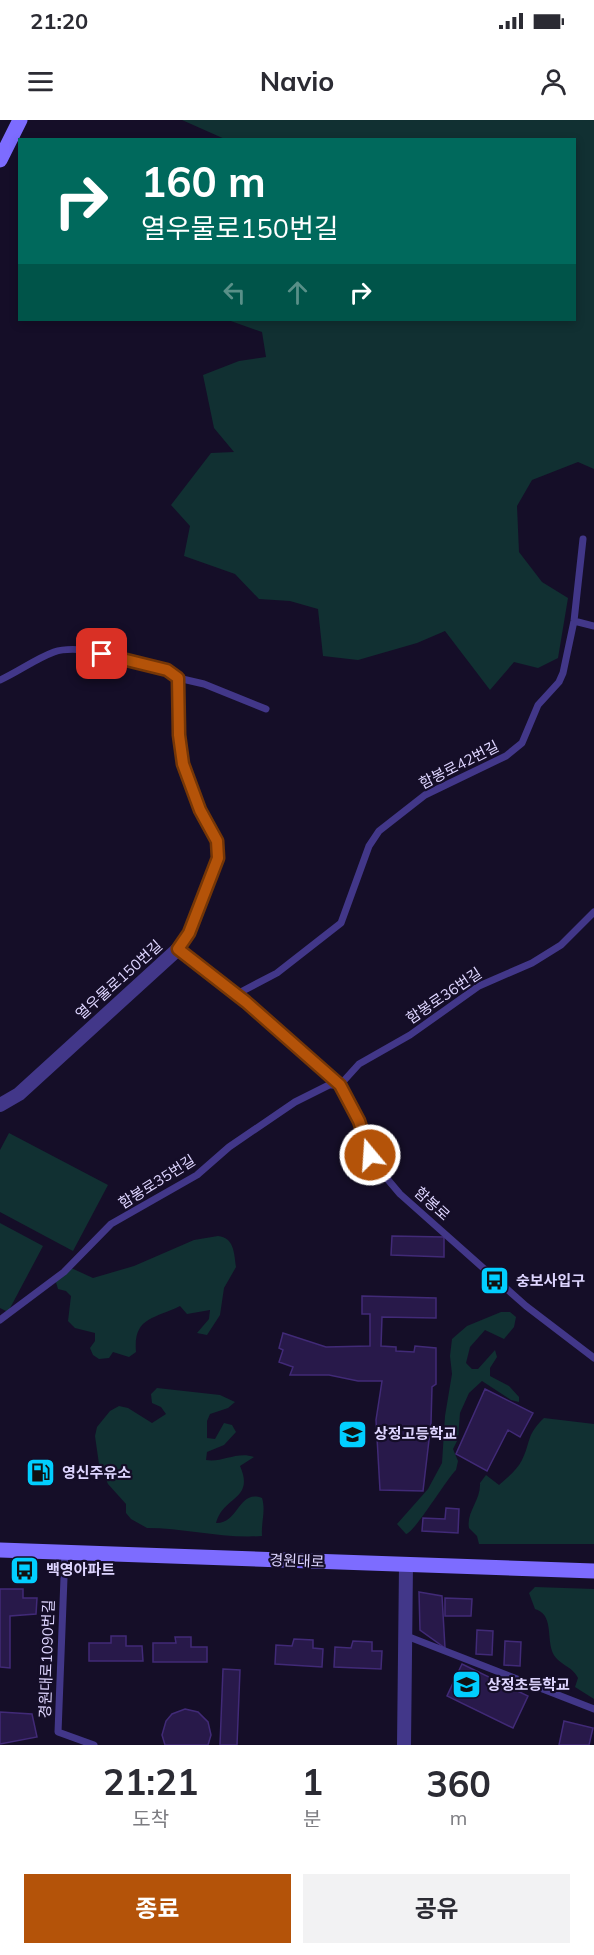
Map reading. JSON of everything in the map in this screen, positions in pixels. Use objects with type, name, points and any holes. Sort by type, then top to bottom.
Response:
[{"type":"main road","points":[[0,160],[20,120]]},
{"type":"main road","name":"경원대로","points":[[0,1550],[594,1571]]},
{"type":"street","name":"열우물로150번길","points":[[0,1105],[19,1094],[178,949]]},
{"type":"street","points":[[404,1745],[406,1565]]},
{"type":"lane","name":"함봉로42번길","points":[[235,995],[277,973],[341,923],[369,846],[380,831],[424,795],[516,750],[522,742],[538,705],[559,682],[574,621],[583,539]]},
{"type":"lane","points":[[574,621],[594,626]]},
{"type":"lane","points":[[0,680],[43,657],[65,649],[86,651],[167,670],[178,678],[204,684],[266,709]]},
{"type":"lane","name":"열우물로150번길","points":[[178,678],[179,735],[183,764],[200,810],[217,841],[218,858],[189,933],[178,949]]},
{"type":"lane","name":"함봉로36번길","points":[[340,1085],[359,1064],[410,1035],[479,986],[532,963],[561,945],[594,912]]},
{"type":"lane","name":"함봉로","points":[[178,949],[340,1085],[359,1121],[370,1155],[400,1194],[526,1306],[594,1359]]},
{"type":"lane","name":"함봉로35번길","points":[[0,1320],[64,1272],[111,1224],[197,1175],[229,1147],[295,1102],[329,1085],[340,1085]]},
{"type":"lane","name":"경원대로1090번길","points":[[65,1551],[58,1732],[94,1745]]},
{"type":"lane","points":[[404,1635],[594,1709]]},
{"type":"green space","points":[[182,120],[594,120],[594,469],[578,462],[532,480],[517,506],[519,552],[542,582],[568,598],[558,658],[538,668],[514,662],[490,690],[445,631],[417,643],[358,660],[323,656],[318,609],[290,601],[259,599],[235,574],[184,556],[190,526],[171,505],[211,453],[234,452],[214,428],[203,375],[239,361],[266,357],[262,332],[231,321],[576,321],[576,138],[222,138]]},
{"type":"green space","points":[[9,1133],[108,1185],[73,1251],[0,1212],[0,1150]]},
{"type":"green space","points":[[0,1223],[43,1246],[8,1312],[0,1308]]},
{"type":"green space","points":[[218,1236],[230,1243],[234,1251],[236,1267],[224,1288],[220,1315],[207,1335],[197,1333],[209,1319],[210,1310],[187,1314],[180,1306],[142,1325],[136,1341],[136,1352],[129,1357],[113,1352],[109,1358],[99,1359],[93,1355],[90,1348],[95,1341],[95,1333],[75,1328],[68,1321],[71,1296],[66,1291],[58,1289],[55,1279],[69,1267],[93,1278],[134,1266],[194,1240]]},
{"type":"green space","points":[[501,1312],[510,1312],[516,1317],[514,1327],[504,1339],[485,1330],[470,1347],[466,1363],[472,1369],[478,1369],[495,1350],[497,1357],[490,1368],[490,1376],[509,1386],[519,1397],[519,1402],[511,1400],[482,1381],[469,1393],[460,1413],[458,1439],[453,1449],[458,1461],[456,1470],[416,1525],[406,1534],[397,1524],[428,1489],[442,1463],[445,1416],[452,1374],[450,1356],[452,1339],[467,1326]]},
{"type":"green space","points":[[157,1388],[220,1395],[235,1402],[228,1408],[210,1414],[207,1421],[207,1438],[215,1439],[224,1423],[232,1425],[236,1432],[224,1445],[207,1452],[206,1460],[242,1455],[254,1457],[240,1466],[244,1485],[241,1492],[225,1507],[216,1523],[230,1518],[248,1498],[262,1498],[264,1507],[262,1536],[233,1536],[147,1528],[131,1519],[126,1513],[126,1504],[108,1484],[99,1464],[95,1436],[97,1427],[110,1411],[119,1406],[128,1408],[152,1423],[166,1414],[161,1407],[152,1403],[151,1394]]},
{"type":"green space","points":[[544,1418],[594,1424],[594,1544],[479,1544],[477,1536],[469,1528],[469,1522],[480,1483],[486,1475],[499,1485],[512,1474],[525,1454],[534,1429]]},
{"type":"green space","points":[[535,1587],[594,1589],[594,1699],[575,1687],[578,1678],[572,1670],[554,1656],[547,1621],[541,1612],[535,1609],[529,1593]]},
{"type":"building","points":[[392,1236],[444,1237],[444,1257],[391,1255]]},
{"type":"building","points":[[362,1296],[436,1298],[436,1318],[382,1317],[381,1346],[396,1347],[396,1351],[414,1352],[415,1346],[436,1348],[436,1384],[432,1387],[431,1423],[423,1491],[380,1490],[376,1420],[382,1381],[358,1381],[329,1375],[290,1375],[293,1367],[279,1362],[283,1350],[279,1348],[283,1333],[326,1347],[370,1346],[370,1314],[362,1314]]},
{"type":"building","points":[[485,1389],[533,1413],[520,1437],[508,1430],[487,1471],[456,1454]]},
{"type":"building","points":[[446,1508],[459,1509],[458,1533],[422,1531],[423,1518],[445,1519]]},
{"type":"building","points":[[0,1589],[23,1589],[23,1598],[37,1598],[36,1614],[10,1616],[10,1668],[0,1667]]},
{"type":"building","points":[[419,1592],[442,1596],[445,1648],[420,1630]]},
{"type":"building","points":[[445,1598],[472,1599],[471,1616],[445,1616]]},
{"type":"building","points":[[477,1630],[493,1631],[492,1655],[476,1654]]},
{"type":"building","points":[[111,1636],[126,1636],[126,1646],[142,1646],[143,1661],[89,1661],[89,1643],[111,1643]]},
{"type":"building","points":[[175,1637],[191,1637],[191,1647],[207,1647],[207,1662],[153,1662],[153,1643],[176,1643]]},
{"type":"building","points":[[294,1639],[313,1640],[313,1648],[323,1649],[322,1667],[275,1664],[276,1645],[292,1646]]},
{"type":"building","points":[[353,1641],[372,1642],[372,1651],[382,1651],[381,1669],[334,1667],[335,1647],[351,1648]]},
{"type":"building","points":[[505,1641],[521,1642],[520,1666],[504,1665]]},
{"type":"building","points":[[462,1664],[528,1696],[513,1728],[447,1696]]},
{"type":"building","points":[[223,1669],[240,1670],[237,1745],[220,1745]]},
{"type":"building","points":[[185,1709],[198,1712],[208,1722],[211,1735],[208,1745],[165,1745],[162,1735],[166,1721],[172,1714]]},
{"type":"building","points":[[0,1712],[32,1714],[37,1737],[0,1744]]},
{"type":"building","points":[[564,1721],[593,1728],[589,1745],[559,1745]]},
{"type":"place","name":"숭보사입구","points":[[495,1281]]},
{"type":"place","name":"상정고등학교","points":[[353,1434]]},
{"type":"place","name":"영신주유소","points":[[41,1473]]},
{"type":"place","name":"백영아파트","points":[[25,1570]]},
{"type":"place","name":"상정초등학교","points":[[466,1685]]},
{"type":"route","points":[[102,654],[167,670],[178,678],[179,735],[183,764],[200,810],[217,841],[218,858],[189,933],[178,949],[246,1002],[340,1085],[359,1121],[370,1155]]}]
